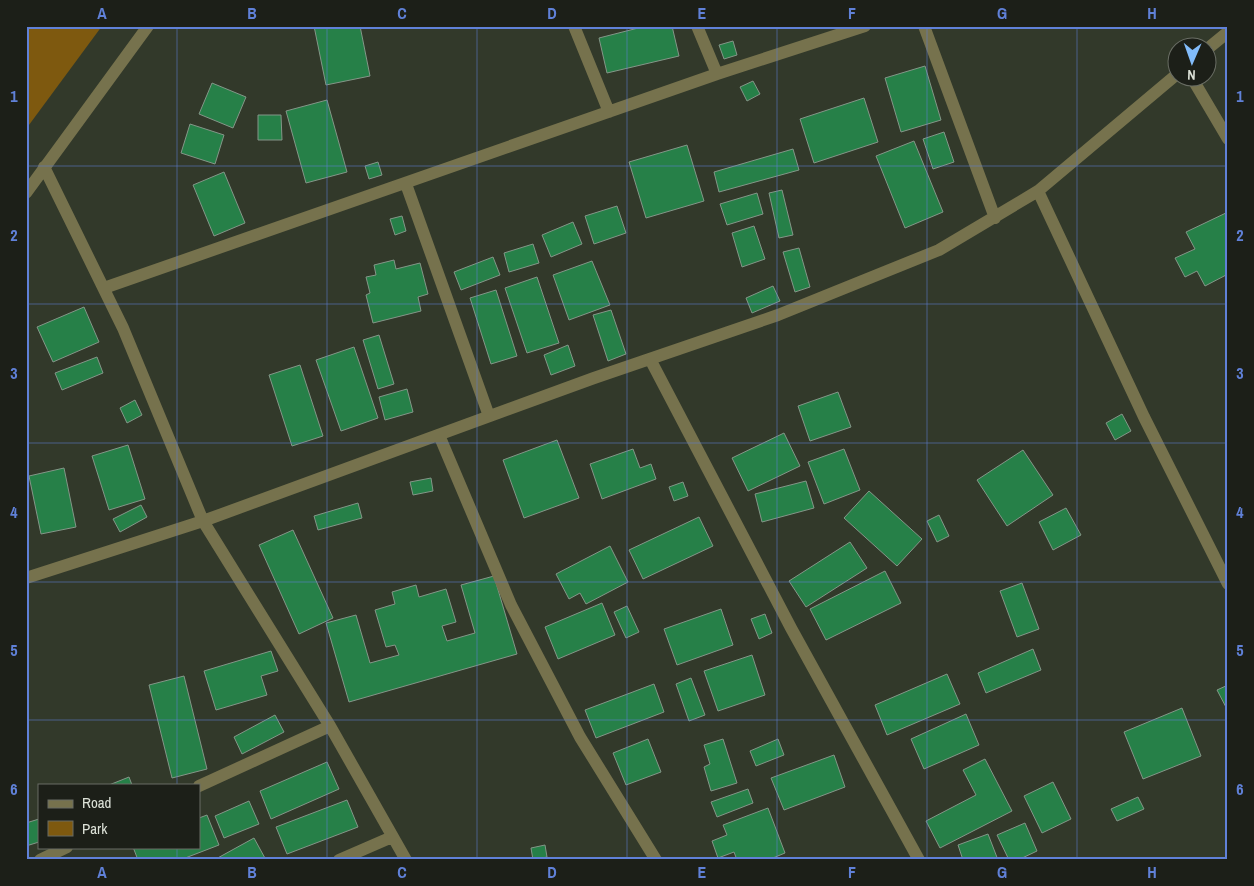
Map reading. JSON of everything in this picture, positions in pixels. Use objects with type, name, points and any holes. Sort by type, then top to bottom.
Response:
[{"type":"street","points":[[26,192],[148,26]]},
{"type":"street","points":[[574,26],[609,112]]},
{"type":"street","points":[[697,26],[717,74]]},
{"type":"street","points":[[104,288],[717,74],[864,26]]},
{"type":"street","points":[[924,26],[995,218]]},
{"type":"street","points":[[1216,42],[1228,32]]},
{"type":"street","points":[[26,578],[203,521],[489,416],[778,315],[940,250],[1038,191],[1166,83]]},
{"type":"street","points":[[1198,88],[1228,139]]},
{"type":"street","points":[[44,167],[123,328],[203,521],[330,726],[406,860]]},
{"type":"street","points":[[406,184],[489,416]]},
{"type":"street","points":[[1038,191],[1144,417],[1228,584]]},
{"type":"street","points":[[650,359],[791,628],[919,860]]},
{"type":"street","points":[[439,435],[511,605],[580,737],[656,860]]},
{"type":"street","points":[[200,786],[330,726]]},
{"type":"street","points":[[339,860],[392,837]]},
{"type":"street","points":[[40,860],[65,848]]},
{"type":"green space","points":[[26,26],[102,26],[26,129]]},
{"type":"building","points":[[314,26],[360,26],[370,76],[326,85]]},
{"type":"building","points":[[646,26],[672,26],[679,56],[607,73],[599,38]]},
{"type":"building","points":[[733,41],[737,55],[724,59],[719,45]]},
{"type":"building","points":[[925,66],[941,120],[901,132],[885,78]]},
{"type":"building","points":[[753,81],[760,94],[747,101],[740,87]]},
{"type":"building","points":[[212,83],[246,97],[233,128],[199,114]]},
{"type":"building","points":[[864,98],[878,142],[814,163],[800,119]]},
{"type":"building","points":[[327,100],[347,172],[306,183],[286,111]]},
{"type":"building","points":[[258,115],[281,115],[282,140],[258,140]]},
{"type":"building","points":[[190,124],[224,135],[215,164],[181,153]]},
{"type":"building","points":[[944,132],[954,162],[933,169],[923,139]]},
{"type":"building","points":[[914,141],[943,212],[905,228],[876,156]]},
{"type":"building","points":[[687,145],[704,201],[646,218],[629,162]]},
{"type":"building","points":[[793,149],[799,170],[719,192],[714,172]]},
{"type":"building","points":[[378,162],[382,175],[369,179],[365,166]]},
{"type":"building","points":[[224,172],[245,223],[214,236],[193,185]]},
{"type":"building","points":[[782,190],[793,235],[779,238],[769,193]]},
{"type":"building","points":[[757,193],[763,214],[727,225],[720,204]]},
{"type":"building","points":[[617,206],[626,233],[594,244],[585,216]]},
{"type":"building","points":[[1228,212],[1228,274],[1205,286],[1197,271],[1185,277],[1175,258],[1195,249],[1186,232]]},
{"type":"building","points":[[402,216],[406,231],[395,235],[390,219]]},
{"type":"building","points":[[573,222],[582,244],[551,257],[542,235]]},
{"type":"building","points":[[754,226],[765,259],[742,267],[732,233]]},
{"type":"building","points":[[533,244],[539,263],[509,272],[504,253]]},
{"type":"building","points":[[799,248],[810,287],[795,292],[783,252]]},
{"type":"building","points":[[493,257],[500,275],[461,290],[454,272]]},
{"type":"building","points":[[394,260],[396,269],[420,263],[428,294],[418,297],[421,311],[373,323],[366,295],[370,293],[366,277],[376,275],[374,265]]},
{"type":"building","points":[[592,261],[610,305],[569,320],[553,275]]},
{"type":"building","points":[[537,277],[559,343],[527,353],[505,288]]},
{"type":"building","points":[[773,286],[780,301],[752,313],[746,298]]},
{"type":"building","points":[[496,290],[517,356],[491,364],[470,298]]},
{"type":"building","points":[[84,307],[99,342],[53,362],[37,327]]},
{"type":"building","points":[[611,310],[626,354],[608,361],[593,315]]},
{"type":"building","points":[[379,335],[394,384],[378,389],[363,340]]},
{"type":"building","points":[[568,345],[575,366],[551,375],[544,355]]},
{"type":"building","points":[[354,347],[378,418],[341,431],[316,360]]},
{"type":"building","points":[[97,357],[103,373],[62,390],[55,373]]},
{"type":"building","points":[[300,365],[323,436],[292,446],[269,375]]},
{"type":"building","points":[[407,389],[413,412],[385,420],[379,397]]},
{"type":"building","points":[[838,392],[851,427],[810,441],[798,406]]},
{"type":"building","points":[[135,400],[142,415],[127,423],[120,408]]},
{"type":"building","points":[[1122,414],[1131,431],[1115,440],[1106,423]]},
{"type":"building","points":[[784,433],[800,466],[748,491],[732,458]]},
{"type":"building","points":[[557,440],[579,498],[524,518],[503,460]]},
{"type":"building","points":[[128,445],[145,499],[109,510],[92,456]]},
{"type":"building","points":[[633,449],[640,468],[651,464],[656,479],[602,499],[590,464]]},
{"type":"building","points":[[844,449],[860,490],[824,504],[808,462]]},
{"type":"building","points":[[1023,450],[1053,495],[1007,526],[977,480]]},
{"type":"building","points":[[64,468],[76,527],[41,534],[29,476]]},
{"type":"building","points":[[431,478],[433,491],[413,495],[410,482]]},
{"type":"building","points":[[806,481],[814,508],[762,522],[755,494]]},
{"type":"building","points":[[683,482],[688,496],[674,501],[669,487]]},
{"type":"building","points":[[869,491],[922,539],[897,566],[844,518]]},
{"type":"building","points":[[358,503],[362,518],[318,530],[314,516]]},
{"type":"building","points":[[141,505],[147,517],[120,532],[113,519]]},
{"type":"building","points":[[1066,508],[1081,535],[1053,550],[1039,522]]},
{"type":"building","points":[[939,515],[949,536],[937,542],[927,521]]},
{"type":"building","points":[[699,517],[713,546],[643,579],[629,550]]},
{"type":"building","points":[[293,530],[333,618],[299,634],[259,545]]},
{"type":"building","points":[[850,542],[867,568],[806,607],[789,581]]},
{"type":"building","points":[[610,546],[628,582],[586,604],[580,593],[569,599],[556,574]]},
{"type":"building","points":[[885,571],[901,603],[826,640],[810,609]]},
{"type":"building","points":[[494,576],[517,654],[349,702],[326,623],[356,615],[370,663],[399,655],[395,645],[386,647],[375,610],[395,604],[392,592],[416,585],[419,597],[446,589],[456,622],[442,626],[447,641],[475,633],[461,585]]},
{"type":"building","points":[[1022,583],[1039,629],[1017,637],[1000,591]]},
{"type":"building","points":[[602,603],[615,635],[558,659],[545,627]]},
{"type":"building","points":[[627,606],[639,632],[626,638],[614,612]]},
{"type":"building","points":[[721,609],[733,645],[677,665],[664,629]]},
{"type":"building","points":[[765,614],[772,633],[759,639],[751,619]]},
{"type":"building","points":[[1033,649],[1041,670],[986,693],[978,673]]},
{"type":"building","points":[[271,651],[278,671],[261,676],[267,695],[216,710],[204,671]]},
{"type":"building","points":[[752,655],[765,695],[718,711],[704,671]]},
{"type":"building","points":[[947,674],[960,704],[887,735],[875,705]]},
{"type":"building","points":[[184,676],[207,769],[172,778],[149,685]]},
{"type":"building","points":[[691,678],[705,715],[689,721],[676,684]]},
{"type":"building","points":[[654,684],[664,712],[596,738],[585,710]]},
{"type":"building","points":[[1228,685],[1228,711],[1217,690]]},
{"type":"building","points":[[1182,708],[1201,756],[1143,779],[1124,732]]},
{"type":"building","points":[[966,714],[979,745],[924,769],[911,739]]},
{"type":"building","points":[[275,715],[284,732],[242,754],[234,737]]},
{"type":"building","points":[[648,739],[661,772],[626,785],[613,753]]},
{"type":"building","points":[[723,739],[737,783],[711,791],[704,767],[710,764],[704,745]]},
{"type":"building","points":[[778,739],[784,755],[756,766],[750,751]]},
{"type":"building","points":[[834,755],[845,787],[784,810],[771,778]]},
{"type":"building","points":[[985,759],[1012,811],[940,848],[926,821],[976,795],[963,770]]},
{"type":"building","points":[[327,762],[339,789],[271,819],[260,791]]},
{"type":"building","points":[[129,777],[132,784],[112,784]]},
{"type":"building","points":[[1053,782],[1071,819],[1042,833],[1024,796]]},
{"type":"building","points":[[748,789],[753,803],[717,817],[711,802]]},
{"type":"building","points":[[1138,797],[1144,809],[1117,821],[1111,809]]},
{"type":"building","points":[[347,800],[358,827],[287,854],[276,827]]},
{"type":"building","points":[[249,801],[259,824],[224,838],[215,816]]},
{"type":"building","points":[[768,808],[785,853],[768,860],[737,860],[734,852],[718,858],[712,841],[727,835],[723,825]]},
{"type":"building","points":[[207,815],[219,845],[180,860],[138,860],[133,848],[200,848],[200,818]]},
{"type":"building","points":[[38,819],[38,842],[26,846],[26,823]]},
{"type":"building","points":[[1025,823],[1037,851],[1018,860],[1009,860],[997,835]]},
{"type":"building","points":[[988,834],[998,860],[963,860],[958,845]]},
{"type":"building","points":[[254,838],[266,860],[214,860]]},
{"type":"building","points":[[545,845],[547,857],[533,860],[531,848]]}]
